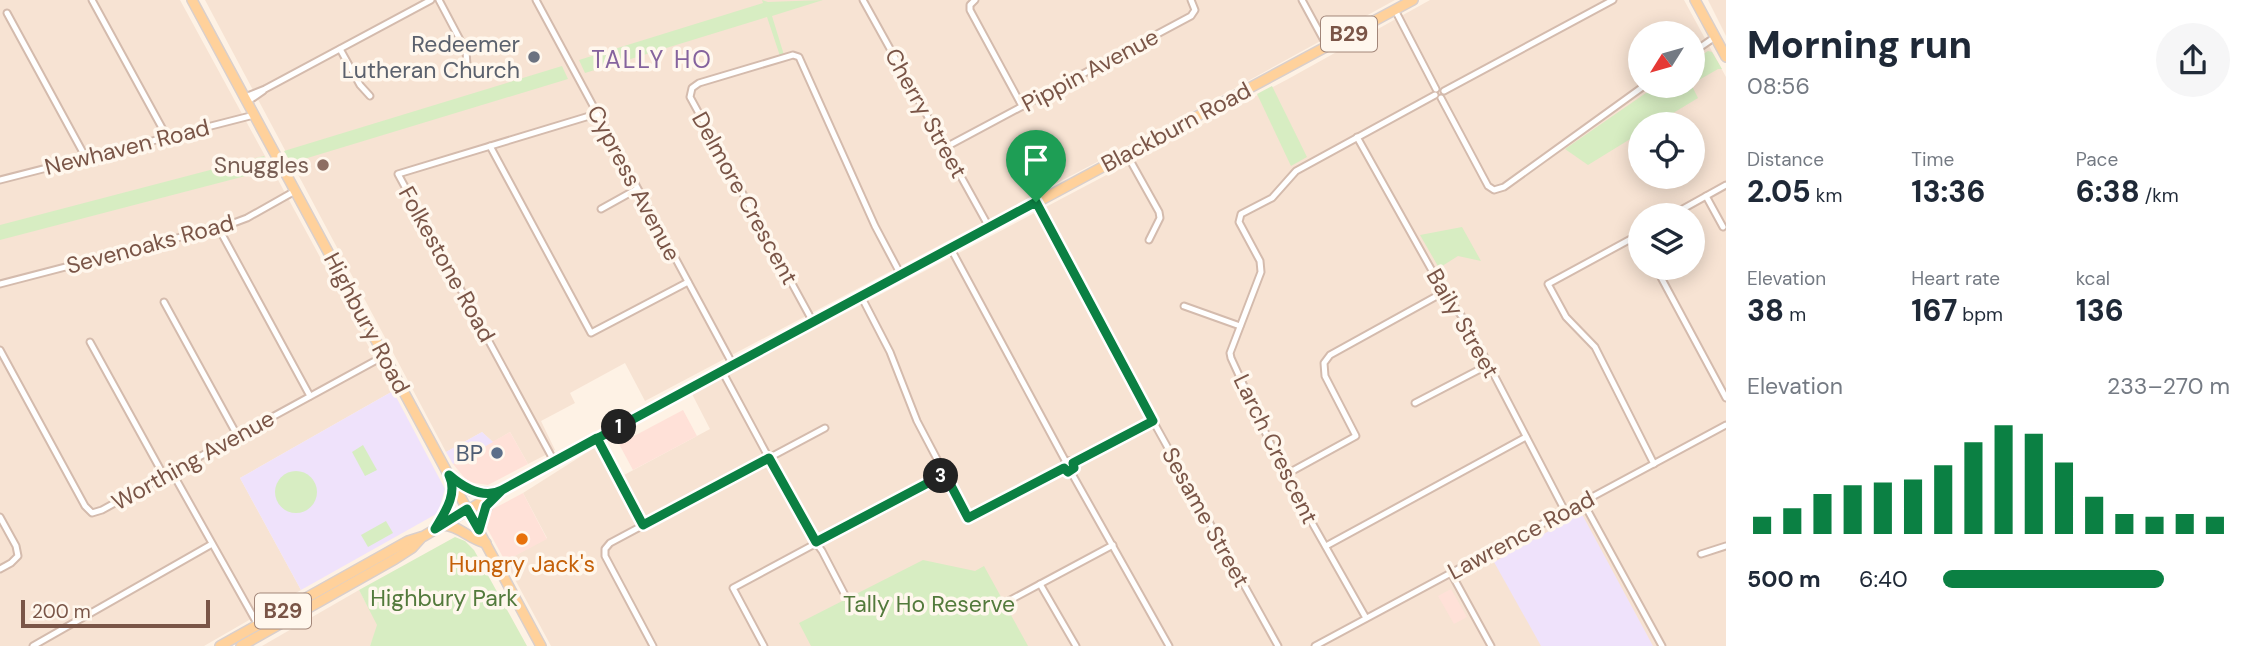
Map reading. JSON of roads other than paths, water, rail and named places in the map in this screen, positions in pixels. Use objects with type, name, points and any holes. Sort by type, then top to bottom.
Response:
[{"type":"main road","name":"Highbury Road","points":[[192,0],[541,646]]},
{"type":"main road","name":"Blackburn Road","points":[[220,646],[261,629],[396,559],[424,536],[499,491],[1413,0]]},
{"type":"main road","points":[[1695,0],[1726,57]]},
{"type":"main road","points":[[438,527],[450,503],[452,479],[471,491],[499,491]]},
{"type":"main road","points":[[479,530],[486,506],[499,491]]},
{"type":"main road","points":[[438,527],[453,526],[485,543]]},
{"type":"main road","name":"Blackburn Road","points":[[241,646],[261,629]]},
{"type":"street","points":[[92,0],[167,137]]},
{"type":"street","points":[[246,100],[430,0]]},
{"type":"street","points":[[439,0],[466,51],[467,65]]},
{"type":"street","name":"Cypress Avenue","points":[[536,0],[733,365]]},
{"type":"street","name":"Cherry Street","points":[[863,0],[989,227]]},
{"type":"street","points":[[975,0],[970,5],[970,10],[1022,106]]},
{"type":"street","name":"Pippin Avenue","points":[[946,147],[1191,16],[1195,10],[1191,0]]},
{"type":"street","points":[[1302,0],[1327,46]]},
{"type":"street","points":[[1437,94],[1613,0]]},
{"type":"street","points":[[1395,10],[1437,94],[1488,186],[1494,190],[1504,187],[1628,98]]},
{"type":"street","points":[[7,13],[86,158]]},
{"type":"street","points":[[1705,44],[1715,37]]},
{"type":"street","points":[[340,48],[360,85],[370,96]]},
{"type":"street","name":"Delmore Crescent","points":[[813,322],[690,97],[692,88],[699,83],[793,55],[799,57],[875,226],[901,275]]},
{"type":"street","name":"Larch Crescent","points":[[1366,618],[1285,475],[1231,358],[1230,353],[1261,272],[1260,261],[1238,222],[1241,214],[1272,198],[1296,171],[1437,94]]},
{"type":"street","name":"Folkestone Road","points":[[554,461],[398,174],[596,114]]},
{"type":"street","name":"Newhaven Road","points":[[0,180],[254,115]]},
{"type":"street","name":"Baily Street","points":[[1357,137],[1444,292],[1468,325],[1565,511]]},
{"type":"street","points":[[490,146],[591,333],[688,282]]},
{"type":"street","points":[[1126,153],[1159,212],[1160,218],[1149,240]]},
{"type":"street","points":[[1693,203],[1726,185]]},
{"type":"street","points":[[601,209],[637,189]]},
{"type":"street","name":"Sevenoaks Road","points":[[0,284],[247,218],[295,191]]},
{"type":"street","points":[[1706,196],[1723,227]]},
{"type":"street","name":"Sesame Street","points":[[1036,202],[1278,646]]},
{"type":"street","points":[[218,227],[310,396]]},
{"type":"street","points":[[1628,241],[1549,284],[1566,317],[1595,347],[1654,464]]},
{"type":"street","points":[[951,248],[1065,465],[1071,471],[1169,646]]},
{"type":"street","points":[[1662,280],[1726,398]]},
{"type":"street","points":[[1285,475],[1356,436],[1325,376],[1324,363],[1330,355],[1444,292]]},
{"type":"street","points":[[861,296],[890,352],[917,421],[968,518],[1153,421]]},
{"type":"street","points":[[164,302],[237,436]]},
{"type":"street","points":[[1184,306],[1240,326]]},
{"type":"street","points":[[90,342],[164,476]]},
{"type":"street","name":"Worthing Avenue","points":[[0,350],[85,506],[92,513],[384,356]]},
{"type":"street","points":[[1415,403],[1488,365]]},
{"type":"street","points":[[722,371],[846,597]]},
{"type":"street","name":"Lawrence Road","points":[[1315,646],[1726,425]]},
{"type":"street","points":[[653,646],[605,556],[604,549],[610,543],[825,428]]},
{"type":"street","points":[[597,438],[643,525]]},
{"type":"street","points":[[1326,546],[1527,438]]},
{"type":"street","points":[[1071,471],[1074,468],[1073,463]]},
{"type":"street","points":[[172,472],[261,629]]},
{"type":"street","points":[[764,646],[733,587],[945,474]]},
{"type":"street","points":[[1583,502],[1662,646]]},
{"type":"street","points":[[0,517],[18,555],[0,569]]},
{"type":"street","points":[[33,646],[212,544]]},
{"type":"street","points":[[1001,605],[1113,545]]},
{"type":"street","points":[[1701,554],[1726,545]]},
{"type":"street","points":[[1451,573],[1491,646]]},
{"type":"street","points":[[1040,584],[1076,646]]},
{"type":"place","name":"Redeemer Lutheran Church","points":[[534,57]]},
{"type":"place","name":"Snuggles","points":[[323,165]]},
{"type":"place","name":"BP","points":[[497,453]]},
{"type":"place","name":"Hungry Jack's","points":[[522,539]]},
{"type":"district","name":"TALLY HO","points":[[652,59]]},
{"type":"park label","name":"Highbury Park","points":[[444,598]]},
{"type":"park label","name":"Tally Ho Reserve","points":[[929,604]]}]
